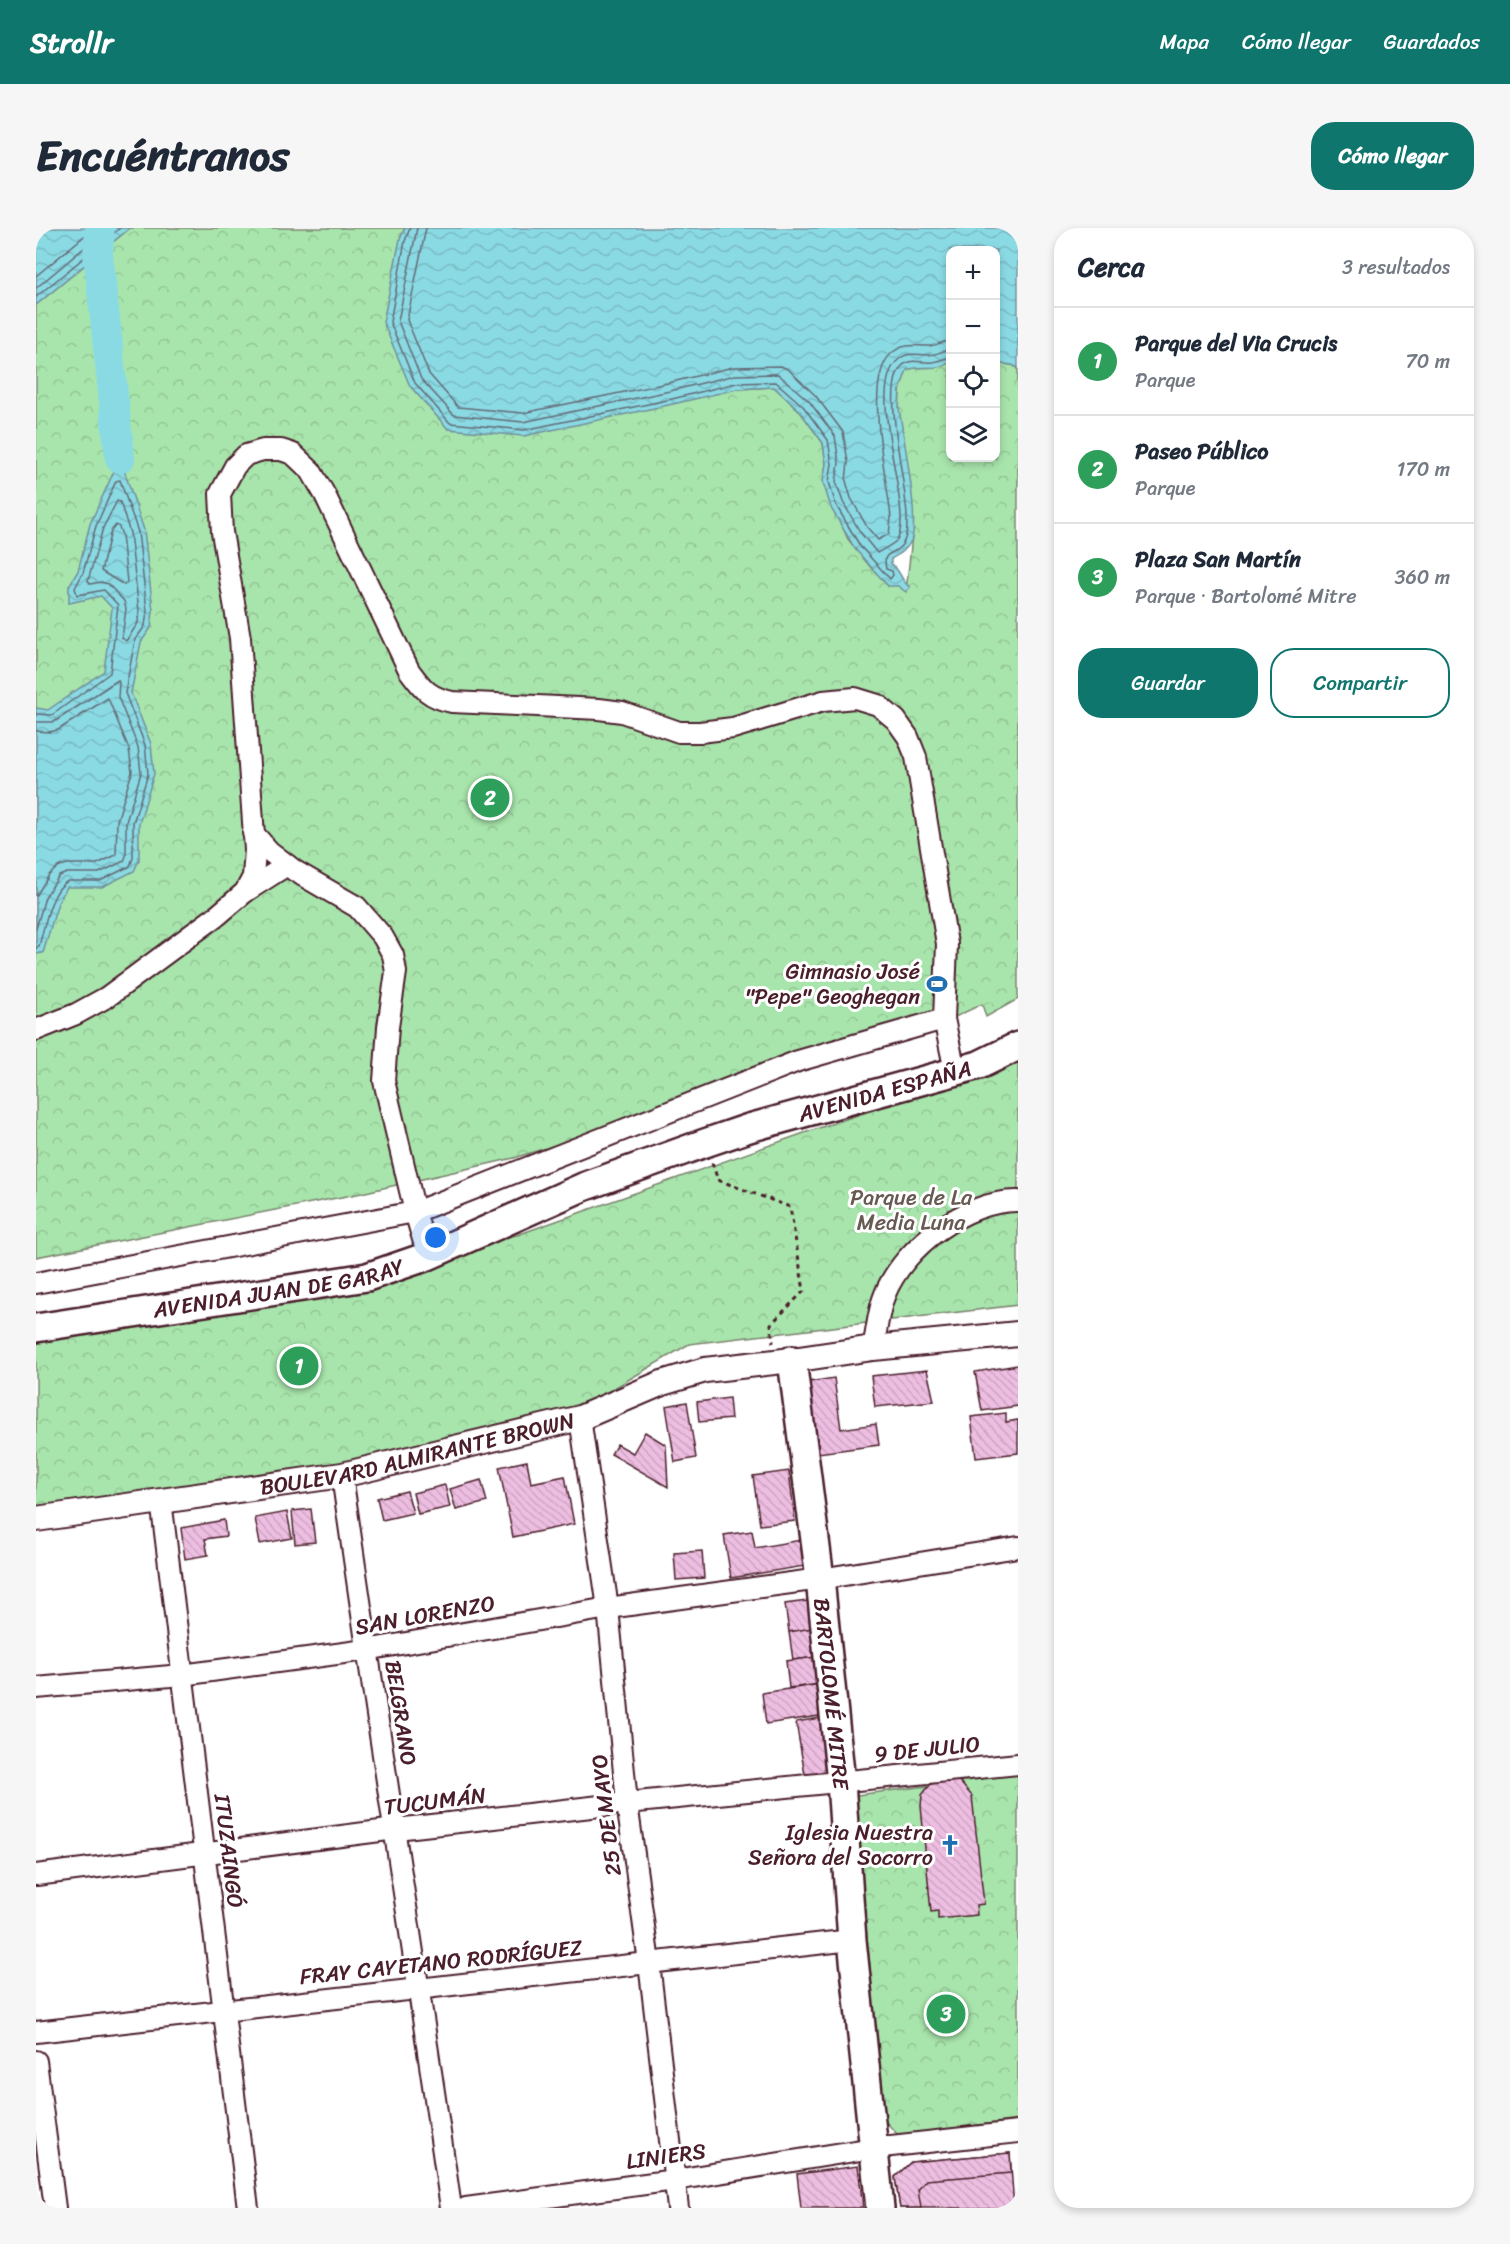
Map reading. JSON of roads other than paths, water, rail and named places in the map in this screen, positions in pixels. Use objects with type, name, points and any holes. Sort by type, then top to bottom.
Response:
[{"type":"main road","name":"AVENIDA ESPAÑA","points":[[749,1128],[979,1065],[1018,1046]]},
{"type":"main road","name":"AVENIDA JUAN DE GARAY","points":[[36,1328],[367,1277],[428,1256],[583,1187],[749,1128]]},
{"type":"main road","name":"BARTOLOMÉ MITRE","points":[[783,1361],[820,1579],[841,1782],[852,1940],[880,2208]]},
{"type":"street","points":[[245,892],[253,877],[255,850],[240,638],[222,532],[220,494],[235,466],[246,455],[264,450],[281,450],[293,454],[311,471],[325,495],[409,670],[423,689],[434,698],[452,702],[610,710],[679,732],[733,728],[823,701],[855,698],[878,705],[896,720],[908,737],[916,758],[946,945],[944,1019],[955,1071]]},
{"type":"street","points":[[253,833],[269,851],[287,865],[357,907],[383,937],[393,956],[396,972],[388,1027],[384,1082],[415,1212],[428,1256]]},
{"type":"street","points":[[36,1030],[76,1014],[108,997],[218,915],[245,892],[287,865]]},
{"type":"street","points":[[36,1283],[415,1212],[798,1061],[944,1019]]},
{"type":"street","points":[[873,1348],[884,1295],[898,1268],[922,1242],[951,1221],[1007,1201],[1018,1201]]},
{"type":"street","name":"BOULEVARD ALMIRANTE BROWN","points":[[36,1519],[342,1475],[580,1418],[705,1370],[873,1348],[1018,1334]]},
{"type":"street","name":"25 DE MAYO","points":[[580,1418],[608,1608],[627,1803],[649,1963],[678,2208]]},
{"type":"street","name":"BELGRANO","points":[[342,1475],[366,1650],[396,1829],[451,2208]]},
{"type":"street","name":"ITUZAINGÓ","points":[[161,1500],[248,2208]]},
{"type":"street","name":"SAN LORENZO","points":[[36,1688],[182,1675],[366,1650],[608,1608],[820,1579],[1018,1547]]},
{"type":"street","name":"9 DE JULIO","points":[[841,1782],[1018,1764]]},
{"type":"street","name":"TUCUMÁN","points":[[36,1875],[396,1829],[841,1782]]},
{"type":"street","name":"FRAY CAYETANO RODRÍGUEZ","points":[[36,2032],[852,1940]]},
{"type":"street","points":[[36,2061],[55,2208]]},
{"type":"street","name":"LINIERS","points":[[466,2208],[675,2180],[873,2148],[1018,2132]]},
{"type":"water","points":[[36,228],[130,228],[36,305]]},
{"type":"water","points":[[405,228],[1018,228],[1018,368],[1000,364],[1000,246],[946,246],[946,364],[907,370],[900,390],[899,408],[912,497],[913,531],[909,544],[903,552],[891,559],[891,564],[910,587],[906,592],[898,586],[888,586],[855,549],[831,508],[823,482],[826,464],[823,443],[799,410],[774,387],[737,389],[524,436],[448,429],[410,386],[383,322],[400,239]]},
{"type":"water","points":[[120,458],[144,530],[153,611],[151,628],[141,642],[131,693],[151,744],[154,774],[139,824],[139,860],[134,871],[102,887],[67,887],[58,903],[43,953],[36,954],[36,708],[48,710],[104,671],[112,608],[101,596],[69,603],[69,586],[78,571],[90,524]]},
{"type":"waterway","points":[[100,228],[98,254],[120,458]]},
{"type":"place","name":"Paseo Público","points":[[490,798]]},
{"type":"place","name":"Gimnasio José \"Pepe\" Geoghegan","points":[[937,984]]},
{"type":"place","name":"Parque del Via Crucis","points":[[299,1366]]},
{"type":"place","name":"Iglesia Nuestra Señora del Socorro","points":[[950,1845]]},
{"type":"place","name":"Plaza San Martín","points":[[946,2014]]},
{"type":"park label","name":"Parque de La Media Luna","points":[[911,1210]]}]
